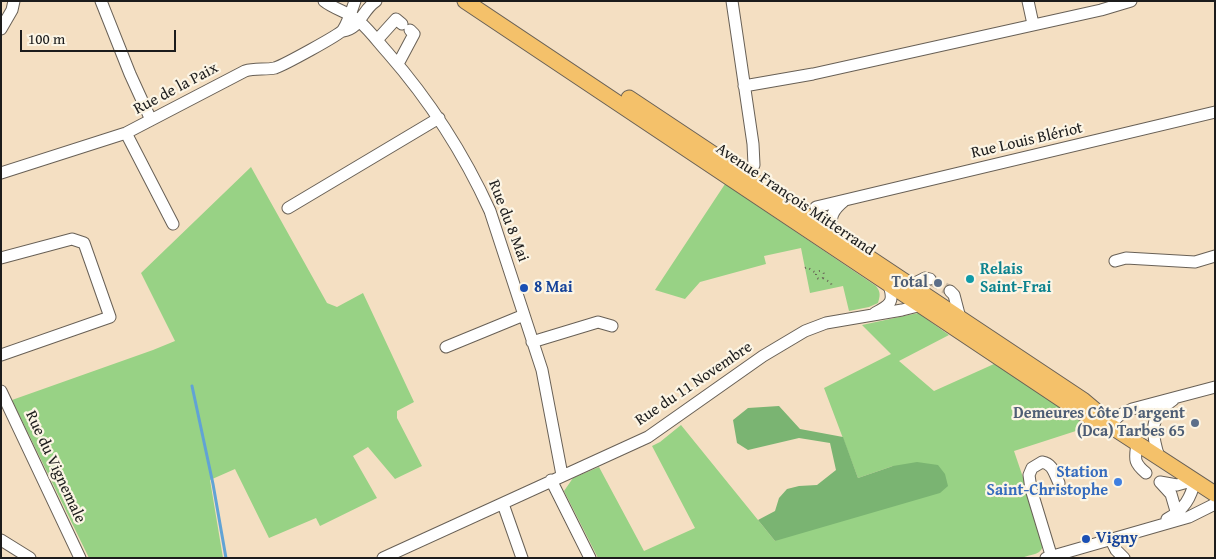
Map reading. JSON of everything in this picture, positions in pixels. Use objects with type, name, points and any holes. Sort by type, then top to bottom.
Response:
[{"type":"main road","name":"Avenue François Mitterrand","points":[[465,1],[1076,409],[1093,419],[1109,425],[1215,494]]},
{"type":"main road","name":"Avenue François Mitterrand","points":[[482,1],[911,284],[1091,406],[1099,412],[1109,425]]},
{"type":"street","points":[[1,28],[12,10],[14,1]]},
{"type":"street","points":[[101,1],[130,74],[151,120]]},
{"type":"street","name":"Rue du 8 Mai","points":[[324,1],[360,21],[398,64],[439,118],[479,187],[490,211],[542,370],[562,475]]},
{"type":"street","points":[[342,31],[356,1]]},
{"type":"street","points":[[360,21],[368,7],[376,1]]},
{"type":"street","points":[[732,1],[753,144],[760,177],[766,188]]},
{"type":"street","points":[[1028,1],[1033,24]]},
{"type":"street","points":[[744,86],[813,74],[1101,10],[1131,1]]},
{"type":"street","points":[[377,40],[396,19],[414,34],[398,64]]},
{"type":"street","name":"Rue de la Paix","points":[[1,173],[126,133],[245,71],[254,68],[276,68],[342,31],[351,30],[360,21]]},
{"type":"street","name":"Rue Louis Blériot","points":[[816,207],[1215,112]]},
{"type":"street","points":[[288,208],[439,118]]},
{"type":"street","points":[[126,133],[172,224]]},
{"type":"street","points":[[747,176],[754,165],[753,144]]},
{"type":"street","points":[[832,232],[831,216],[837,207],[846,200]]},
{"type":"street","points":[[1,258],[72,239],[84,243],[110,317],[1,354]]},
{"type":"street","points":[[1115,261],[1126,258],[1196,262],[1215,256]]},
{"type":"street","points":[[911,284],[925,278],[930,279]]},
{"type":"street","points":[[868,315],[886,307],[892,300],[888,283]]},
{"type":"street","points":[[950,291],[954,295],[960,318]]},
{"type":"street","name":"Rue du 11 Novembre","points":[[383,558],[410,552],[551,480],[648,437],[763,356],[805,331],[826,323],[902,310],[914,307],[918,303]]},
{"type":"street","points":[[446,347],[524,315]]},
{"type":"street","points":[[532,342],[598,322],[612,326]]},
{"type":"street","points":[[1109,425],[1120,415],[1132,409],[1215,386]]},
{"type":"street","name":"Rue du Vignemale","points":[[1,391],[80,558]]},
{"type":"street","points":[[1159,457],[1153,430],[1156,414],[1165,404],[1177,397]]},
{"type":"street","points":[[1137,443],[1135,460],[1138,466],[1146,473]]},
{"type":"street","points":[[1058,483],[1051,466],[1047,463],[1042,462],[1032,468],[1029,474],[1031,489],[1050,557],[1152,526],[1177,516],[1202,511],[1215,504]]},
{"type":"street","points":[[551,480],[590,558]]},
{"type":"street","points":[[1177,516],[1171,494],[1160,482],[1177,485],[1194,480]]},
{"type":"street","points":[[1177,516],[1188,500],[1194,480]]},
{"type":"street","points":[[503,504],[522,558]]},
{"type":"street","points":[[1110,538],[1116,550],[1124,558]]},
{"type":"street","points":[[1,540],[25,557]]},
{"type":"path","points":[[805,268],[807,267],[816,273],[818,279],[823,278],[831,283],[832,288]]},
{"type":"path","points":[[816,273],[822,272],[823,278]]},
{"type":"green space","points":[[251,167],[327,303],[337,307],[363,293],[414,402],[397,411],[397,418],[422,466],[395,479],[368,447],[353,456],[377,498],[320,526],[316,518],[269,538],[235,469],[210,480],[223,558],[89,558],[12,400],[175,341],[141,273]]},
{"type":"green space","points":[[725,184],[876,286],[880,294],[878,303],[849,311],[843,286],[810,293],[801,248],[764,256],[766,264],[700,282],[685,299],[655,290]]},
{"type":"green space","points":[[918,313],[949,335],[899,361],[934,391],[994,364],[1087,423],[1082,429],[1014,451],[1044,539],[1040,551],[1021,558],[598,558],[564,491],[573,478],[599,467],[644,551],[695,528],[652,446],[681,425],[775,541],[893,466],[858,478],[824,388],[891,354],[862,325]]},
{"type":"green space","points":[[779,406],[800,429],[843,437],[858,478],[893,466],[917,462],[938,465],[945,474],[948,486],[940,493],[775,541],[758,520],[775,511],[779,498],[787,489],[817,485],[836,470],[830,443],[799,438],[748,450],[737,443],[733,420],[748,408]]},
{"type":"waterway","points":[[192,386],[213,484],[226,558]]},
{"type":"tunnel","points":[[930,279],[950,291]]},
{"type":"place","name":"Relais Saint-Frai","points":[[970,279]]},
{"type":"place","name":"Total","points":[[938,283]]},
{"type":"place","name":"8 Mai","points":[[524,288]]},
{"type":"place","name":"Demeures Côte D'argent (Dca) Tarbes 65","points":[[1195,423]]},
{"type":"place","name":"Station Saint-Christophe","points":[[1118,482]]},
{"type":"place","name":"Vigny","points":[[1086,539]]}]
